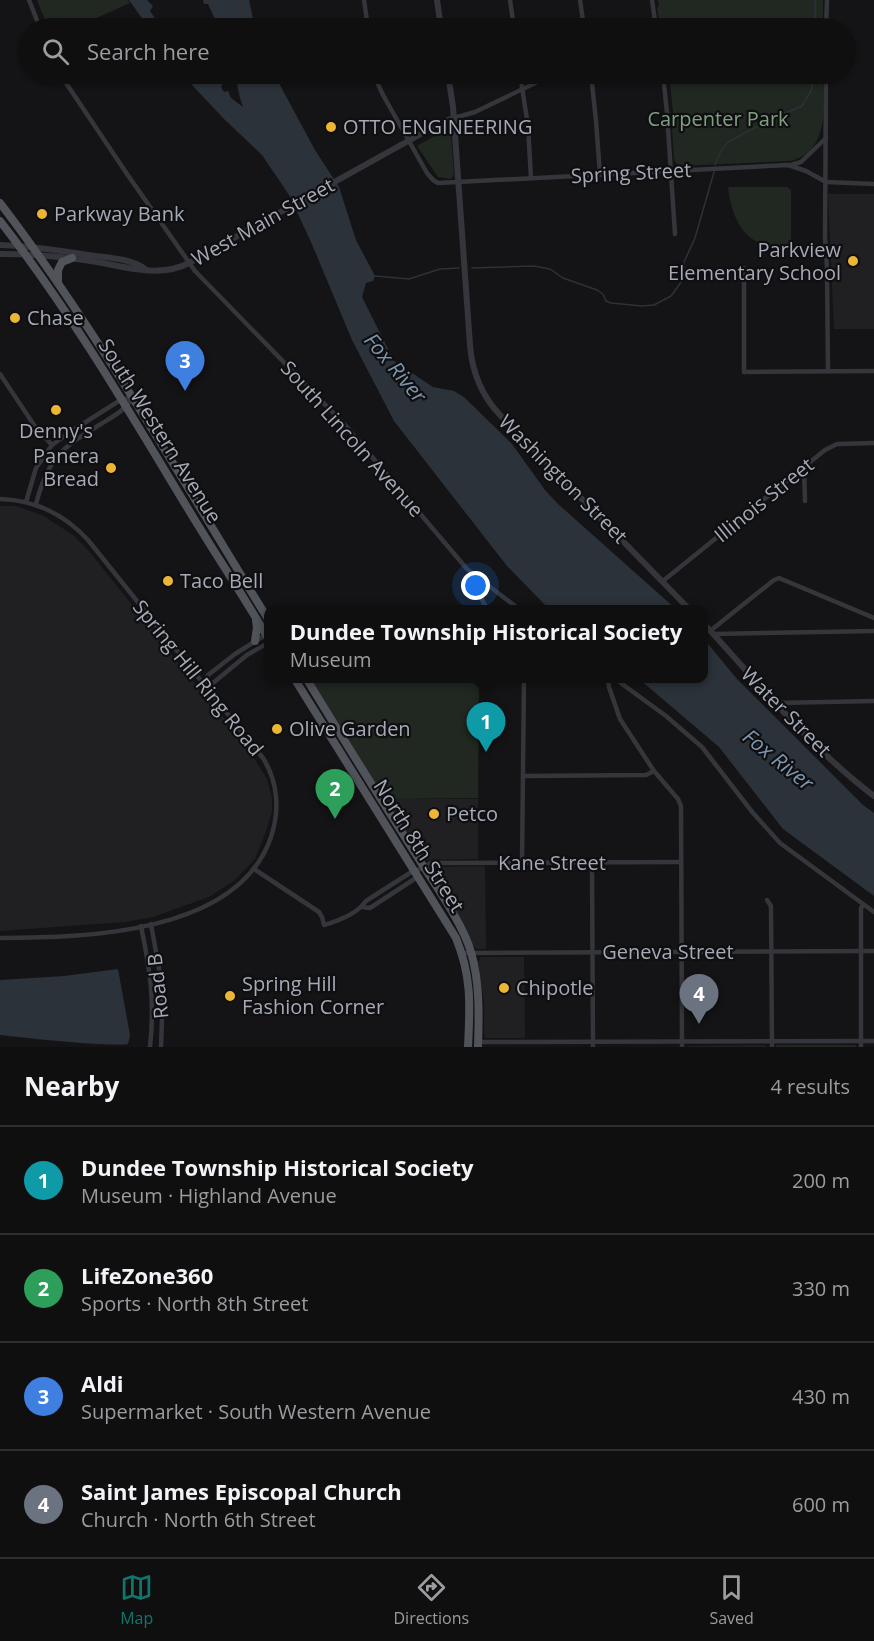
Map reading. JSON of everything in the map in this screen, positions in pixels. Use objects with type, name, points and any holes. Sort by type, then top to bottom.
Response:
[{"type":"main road","name":"South Western Avenue","points":[[0,203],[58,282],[133,398],[264,612]]},
{"type":"main road","name":"South Western Avenue","points":[[0,221],[77,329],[264,631]]},
{"type":"main road","points":[[58,282],[58,270],[62,262],[72,258]]},
{"type":"main road","points":[[255,616],[257,627],[255,641]]},
{"type":"main road","name":"North 8th Street","points":[[297,683],[450,927],[462,953],[468,976],[468,1047]]},
{"type":"main road","name":"North 8th Street","points":[[309,683],[459,924],[471,953],[478,998],[478,1045]]},
{"type":"main road","points":[[360,784],[369,780]]},
{"type":"street","points":[[29,0],[36,18]]},
{"type":"street","points":[[364,0],[367,18]]},
{"type":"street","points":[[437,0],[440,18]]},
{"type":"street","points":[[510,0],[513,18]]},
{"type":"street","points":[[580,0],[583,18]]},
{"type":"street","points":[[652,0],[655,18]]},
{"type":"street","points":[[826,18],[827,0]]},
{"type":"street","name":"South Lincoln Avenue","points":[[67,84],[189,263],[216,294],[345,425],[468,570],[515,605]]},
{"type":"street","points":[[377,84],[408,141]]},
{"type":"street","name":"Washington Street","points":[[449,84],[454,118],[471,360],[481,389],[494,409],[686,605]]},
{"type":"street","points":[[522,84],[528,126],[531,178]]},
{"type":"street","points":[[454,118],[472,114],[533,84]]},
{"type":"street","points":[[592,84],[600,174]]},
{"type":"street","points":[[664,84],[675,234]]},
{"type":"street","points":[[826,84],[825,237],[828,371]]},
{"type":"street","name":"West Main Street","points":[[0,245],[19,246],[138,269],[165,271],[189,263],[444,121],[454,118]]},
{"type":"street","points":[[788,165],[801,162],[826,138]]},
{"type":"street","name":"Spring Street","points":[[408,141],[428,175],[438,183],[788,165],[806,171],[826,182]]},
{"type":"street","points":[[826,182],[874,184]]},
{"type":"street","name":"West Main Street","points":[[0,254],[25,254],[55,249],[139,264],[146,269]]},
{"type":"street","points":[[744,268],[744,372],[874,370]]},
{"type":"street","points":[[0,374],[34,425],[52,445]]},
{"type":"street","points":[[26,502],[36,468],[52,445],[122,399],[133,398]]},
{"type":"street","points":[[36,504],[47,472],[60,453],[127,407],[133,398]]},
{"type":"street","name":"Illinois Street","points":[[663,581],[825,450],[836,444],[874,443]]},
{"type":"street","points":[[804,468],[805,501]]},
{"type":"street","name":"Spring Hill Ring Road","points":[[0,499],[36,504],[63,517],[84,536],[263,758],[270,771],[277,807],[267,847],[254,869],[233,890],[213,902],[183,915],[141,926],[82,934],[0,938]]},
{"type":"street","points":[[712,632],[779,578],[874,618]]},
{"type":"street","points":[[483,582],[480,593],[486,605]]},
{"type":"street","name":"Water Street","points":[[708,628],[747,673],[818,746],[873,794]]},
{"type":"street","points":[[712,632],[874,631]]},
{"type":"street","points":[[204,684],[208,675],[235,654],[255,641],[264,638]]},
{"type":"street","points":[[204,684],[213,683],[264,640]]},
{"type":"street","points":[[522,862],[524,683]]},
{"type":"street","points":[[609,683],[620,719],[654,771],[680,803],[682,1044]]},
{"type":"street","points":[[621,683],[666,716],[702,747],[753,813],[780,843],[874,912]]},
{"type":"street","points":[[776,703],[874,701]]},
{"type":"street","points":[[523,776],[647,774],[654,771]]},
{"type":"street","points":[[592,862],[593,1044]]},
{"type":"street","name":"Kane Street","points":[[254,869],[319,912],[324,925],[336,922],[362,907],[366,901],[416,874],[429,864],[681,862]]},
{"type":"street","points":[[767,900],[771,906],[772,1044]]},
{"type":"street","points":[[861,1047],[860,951],[863,904]]},
{"type":"street","name":"Road B","points":[[151,924],[163,991],[161,1047]]},
{"type":"street","name":"Road B","points":[[141,926],[152,989],[150,1047]]},
{"type":"street","name":"Geneva Street","points":[[462,953],[874,951]]},
{"type":"street","points":[[478,1045],[772,1044],[874,1041]]},
{"type":"shaded area","name":"Parkview Elementary School","points":[[828,194],[874,194],[874,329],[834,329]]},
{"type":"shaded area","points":[[0,506],[16,506],[42,515],[73,535],[89,551],[200,690],[240,736],[267,779],[272,798],[272,812],[255,859],[235,880],[209,897],[153,917],[125,922],[0,931]]},
{"type":"shaded area","points":[[385,799],[478,799],[478,859],[423,860]]},
{"type":"shaded area","points":[[485,866],[486,949],[477,949],[472,945],[431,872],[434,867]]},
{"type":"shaded area","points":[[481,957],[524,957],[525,1038],[485,1038],[484,1002],[478,962]]},
{"type":"shaded area","points":[[764,1045],[767,1047],[687,1047],[690,1046]]},
{"type":"green space","points":[[37,0],[128,0],[130,3],[96,18],[44,18]]},
{"type":"green space","points":[[658,0],[823,0],[823,18],[658,18],[657,8]]},
{"type":"green space","name":"Carpenter Park","points":[[670,84],[823,84],[823,112],[819,137],[804,155],[791,161],[678,166],[674,160],[671,113],[673,112]]},
{"type":"green space","points":[[445,130],[451,135],[454,174],[451,179],[438,177],[417,146]]},
{"type":"green space","points":[[728,187],[787,187],[791,190],[791,250],[764,245],[746,233],[734,214]]},
{"type":"green space","points":[[313,683],[479,683],[478,798],[385,799]]},
{"type":"green space","points":[[776,1045],[855,1045],[857,1047],[776,1047]]},
{"type":"water","points":[[129,0],[147,0],[153,6],[150,11],[155,18],[142,18]]},
{"type":"water","points":[[203,0],[249,0],[253,18],[214,18],[208,4],[204,4]]},
{"type":"water","name":"Fox River","points":[[191,84],[223,84],[221,87],[224,92],[228,91],[231,98],[243,107],[237,84],[279,84],[315,150],[339,187],[356,240],[375,276],[373,281],[366,283],[362,297],[394,361],[433,387],[454,391],[464,397],[512,444],[558,504],[672,605],[545,605],[507,566],[394,421],[352,340],[289,195],[262,155]]},
{"type":"water","name":"Fox River","points":[[708,644],[737,679],[863,805],[874,813],[874,896],[783,829],[719,747],[644,683],[708,683]]},
{"type":"water","points":[[118,969],[130,1035],[128,1044],[86,1043],[0,1035],[0,980],[64,976]]},
{"type":"waterway","points":[[815,0],[815,18]]},
{"type":"waterway","points":[[715,165],[721,152],[730,141],[771,119],[802,106],[812,89],[812,84]]},
{"type":"waterway","points":[[472,268],[534,266],[550,269],[563,278],[597,290],[603,294],[606,301],[611,303],[654,305],[671,296],[682,281],[684,262],[695,238],[714,172]]},
{"type":"waterway","points":[[375,276],[409,279],[440,269],[459,268]]},
{"type":"place","name":"OTTO ENGINEERING","points":[[331,127]]},
{"type":"place","name":"Parkway Bank","points":[[42,214]]},
{"type":"place","name":"Parkview Elementary School","points":[[853,261]]},
{"type":"place","name":"Chase","points":[[15,318]]},
{"type":"place","name":"Aldi","points":[[185,391]]},
{"type":"place","name":"Denny's","points":[[56,410]]},
{"type":"place","name":"Panera Bread","points":[[111,468]]},
{"type":"place","name":"Taco Bell","points":[[168,581]]},
{"type":"place","name":"Olive Garden","points":[[277,729]]},
{"type":"place","name":"Dundee Township Historical Society","points":[[486,752]]},
{"type":"place","name":"Petco","points":[[434,814]]},
{"type":"place","name":"LifeZone360","points":[[335,819]]},
{"type":"place","name":"Chipotle","points":[[504,988]]},
{"type":"place","name":"Spring Hill Fashion Corner","points":[[230,996]]},
{"type":"place","name":"Saint James Episcopal Church","points":[[699,1024]]}]
